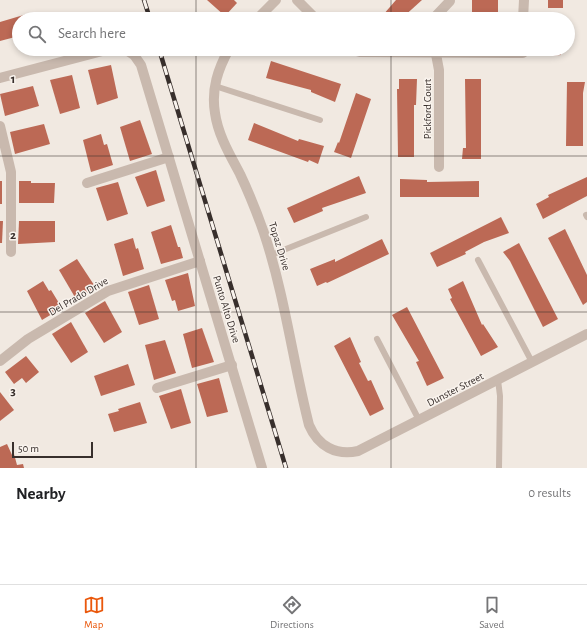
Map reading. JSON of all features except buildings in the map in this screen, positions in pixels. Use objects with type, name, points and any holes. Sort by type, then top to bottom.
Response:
[{"type":"street","points":[[297,0],[309,12]]},
{"type":"street","points":[[523,12],[524,0]]},
{"type":"street","points":[[263,12],[272,1]]},
{"type":"street","points":[[440,12],[450,1]]},
{"type":"street","points":[[0,78],[83,56]]},
{"type":"street","name":"Punto Alto Drive","points":[[133,56],[141,65],[232,365],[260,467]]},
{"type":"street","name":"Topaz Drive","points":[[225,56],[222,61],[215,86],[214,105],[217,125],[249,192],[271,255],[309,425],[316,438],[330,449]]},
{"type":"street","name":"Pickford Court","points":[[437,56],[439,70],[439,167]]},
{"type":"street","points":[[0,126],[11,172],[11,252]]},
{"type":"street","points":[[86,183],[169,157]]},
{"type":"street","name":"Del Prado Drive","points":[[0,361],[28,339],[108,291],[200,261]]},
{"type":"street","name":"Dunster Street","points":[[330,449],[344,452],[358,451],[587,334]]},
{"type":"street","points":[[157,388],[232,365]]},
{"type":"lane","points":[[215,86],[320,120]]},
{"type":"lane","points":[[271,255],[366,216]]},
{"type":"lane","points":[[478,260],[532,362]]},
{"type":"lane","points":[[377,339],[419,420]]},
{"type":"lane","points":[[498,380],[500,396],[499,468]]},
{"type":"railway","points":[[144,0],[148,12]]},
{"type":"railway","points":[[161,56],[286,468]]}]
